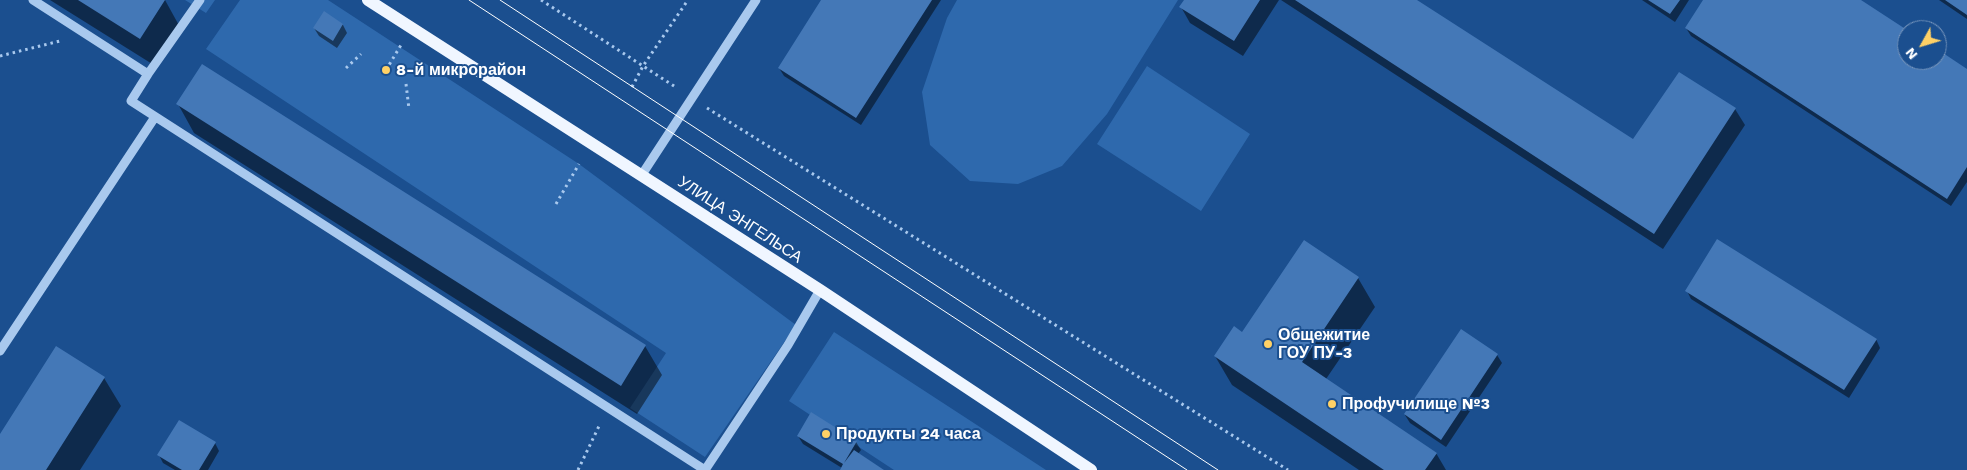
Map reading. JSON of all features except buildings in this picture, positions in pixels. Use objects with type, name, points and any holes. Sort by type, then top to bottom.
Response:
[{"type":"main road","name":"УЛИЦА ЭНГЕЛЬСА","points":[[368,0],[820,290],[1091,470]]},
{"type":"street","points":[[33,0],[148,74]]},
{"type":"street","points":[[200,0],[131,101],[705,470],[788,345],[820,290]]},
{"type":"street","points":[[641,176],[756,0]]},
{"type":"street","points":[[0,351],[155,117]]},
{"type":"path","points":[[541,0],[692,99],[1288,470]]},
{"type":"path","points":[[632,86],[643,66],[688,0]]},
{"type":"path","points":[[386,70],[412,28]]},
{"type":"path","points":[[0,56],[87,35]]},
{"type":"path","points":[[346,68],[362,54]]},
{"type":"path","points":[[406,84],[409,109]]},
{"type":"path","points":[[556,204],[579,164]]},
{"type":"path","points":[[578,470],[608,408]]},
{"type":"shaded area","points":[[185,0],[215,0],[206,13]]},
{"type":"shaded area","points":[[240,0],[328,0],[579,164],[796,325],[705,457],[630,408],[666,353],[206,49]]},
{"type":"shaded area","points":[[957,0],[1178,0],[1107,114],[1062,166],[1018,184],[970,181],[930,145],[922,92],[947,18]]},
{"type":"shaded area","points":[[1147,66],[1250,134],[1201,211],[1097,144]]},
{"type":"shaded area","points":[[834,332],[1046,470],[894,470],[789,401]]},
{"type":"tram line","points":[[469,0],[1187,470]]},
{"type":"tram line","points":[[500,0],[1218,470]]},
{"type":"place","name":"8-й микрорайон","points":[[386,70]]},
{"type":"place","name":"Общежитие ГОУ ПУ-3","points":[[1268,344]]},
{"type":"place","name":"Профучилище №3","points":[[1332,404]]},
{"type":"place","name":"Продукты 24 часа","points":[[826,434]]}]
